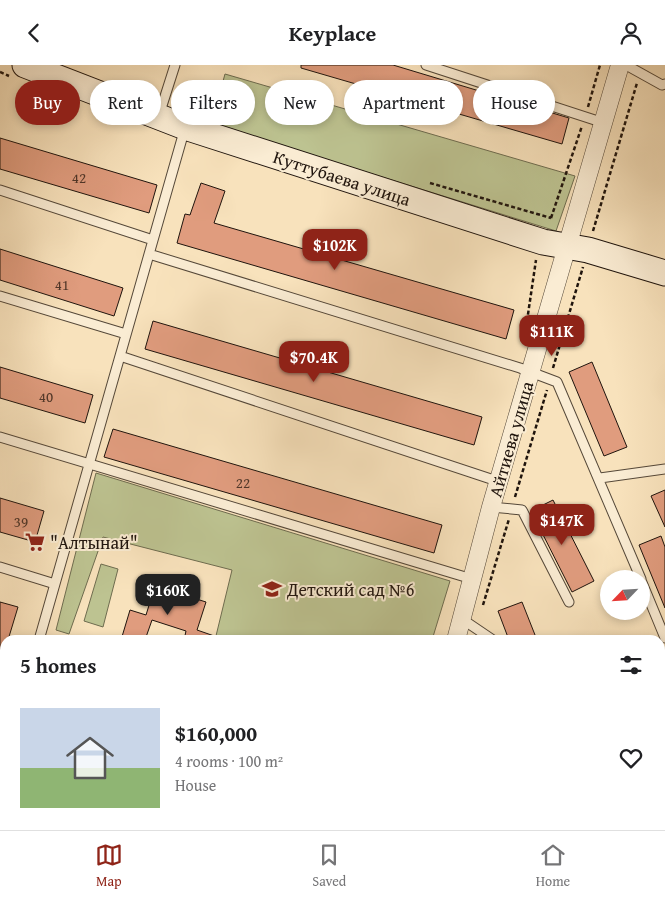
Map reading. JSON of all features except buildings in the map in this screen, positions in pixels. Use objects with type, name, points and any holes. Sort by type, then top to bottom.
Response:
[{"type":"main road","name":"Куттубаева улица","points":[[25,65],[90,90]]},
{"type":"main road","name":"Куттубаева улица","points":[[161,118],[543,242],[575,256],[588,250],[665,273]]},
{"type":"street","name":"Айтиева улица","points":[[460,635],[469,624],[472,579],[531,372],[575,256],[604,123],[620,65]]},
{"type":"lane","points":[[161,107],[174,65]]},
{"type":"lane","points":[[426,65],[604,123]]},
{"type":"lane","points":[[626,65],[662,85],[665,84]]},
{"type":"lane","points":[[40,635],[185,127]]},
{"type":"lane","points":[[0,190],[153,240]]},
{"type":"lane","points":[[149,254],[531,372],[557,382],[637,570]]},
{"type":"lane","points":[[0,296],[126,334]]},
{"type":"lane","points":[[120,356],[500,483]]},
{"type":"lane","points":[[0,437],[472,579]]},
{"type":"lane","points":[[600,479],[665,469]]},
{"type":"lane","points":[[491,507],[522,510],[569,602]]},
{"type":"lane","points":[[0,567],[55,584]]},
{"type":"lane","points":[[650,601],[664,635]]},
{"type":"lane","points":[[469,624],[485,635]]},
{"type":"path","points":[[548,225],[585,117],[600,65]]},
{"type":"path","points":[[593,233],[640,73]]},
{"type":"path","points":[[469,624],[512,509],[550,379],[575,256]]},
{"type":"green space","points":[[225,74],[246,80],[223,80]]},
{"type":"green space","points":[[255,83],[265,86],[265,125],[334,125],[334,106],[344,109],[344,125],[400,125],[575,176],[556,231],[214,125],[255,125]]},
{"type":"green space","points":[[96,473],[450,581],[434,635],[216,635],[232,570],[103,537],[69,634],[56,630]]},
{"type":"green space","points":[[101,564],[118,569],[103,627],[84,621]]},
{"type":"place","name":"\"Алтынай\"","points":[[35,542]]},
{"type":"place","name":"Детский сад №6","points":[[272,589]]}]
